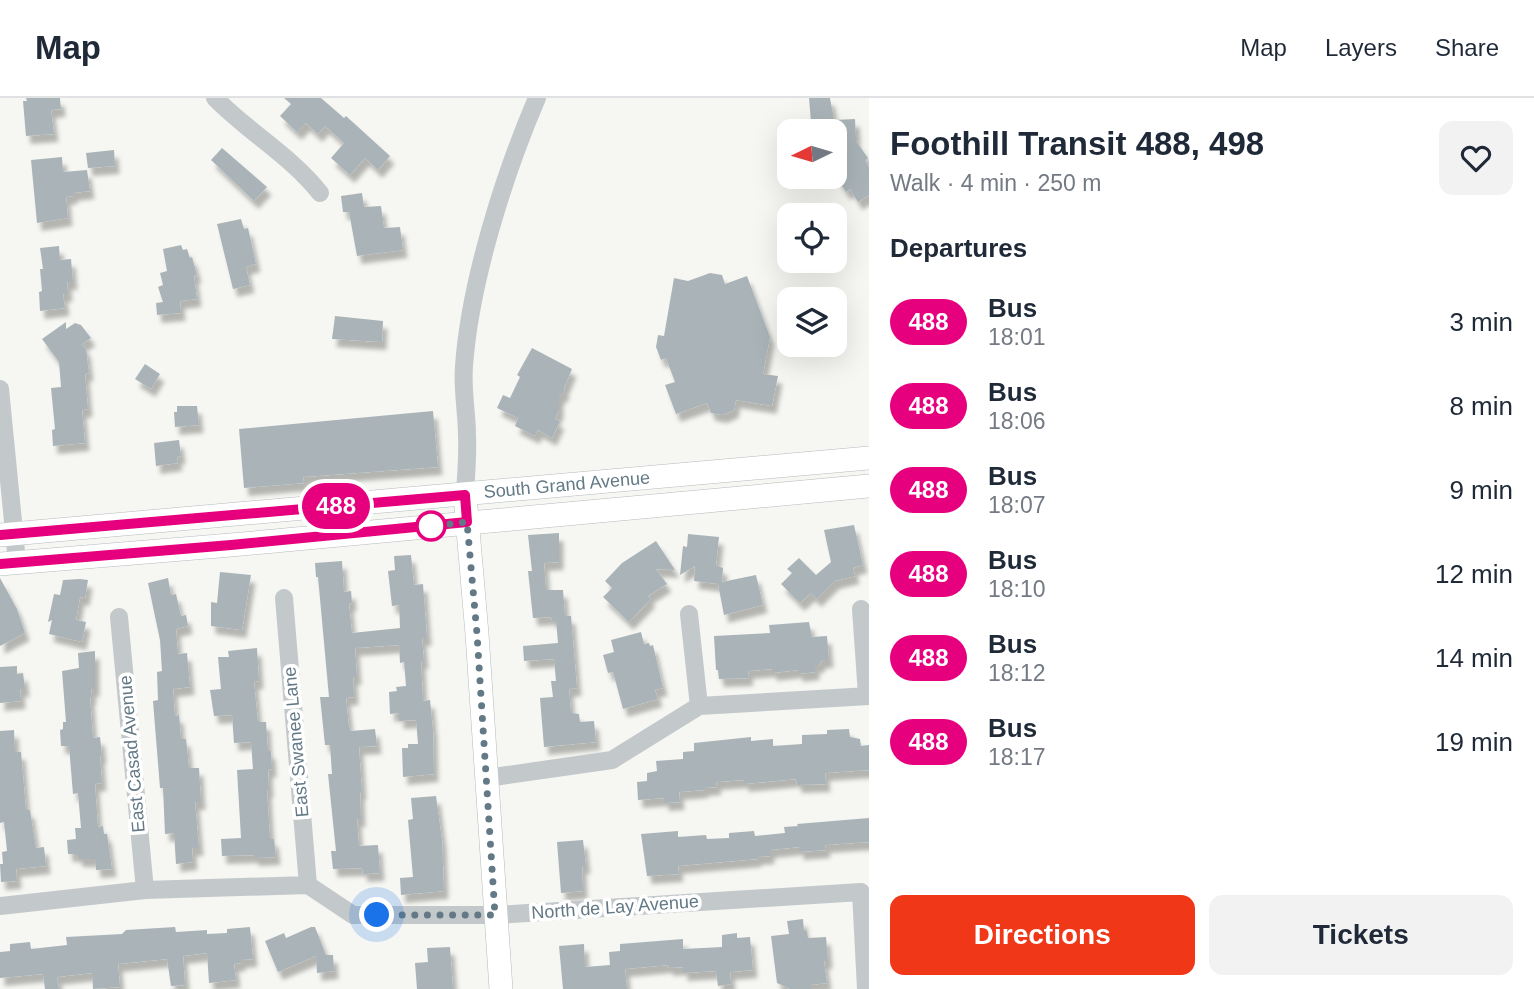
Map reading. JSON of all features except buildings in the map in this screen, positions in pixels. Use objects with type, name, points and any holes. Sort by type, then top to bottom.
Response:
[{"type":"main road","name":"South Grand Avenue","points":[[7,534],[869,458]]},
{"type":"main road","name":"South Grand Avenue","points":[[9,563],[869,486]]},
{"type":"main road","points":[[465,495],[501,989]]},
{"type":"street","points":[[215,98],[278,154],[304,173],[320,193]]},
{"type":"street","points":[[465,495],[467,439],[464,367],[476,288],[499,205],[525,125],[537,98]]},
{"type":"street","points":[[0,389],[9,563]]},
{"type":"street","name":"East Swanee Lane","points":[[284,598],[308,885]]},
{"type":"street","points":[[487,778],[612,760],[699,706],[868,696],[861,609]]},
{"type":"street","points":[[689,614],[699,706]]},
{"type":"street","name":"East Casad Avenue","points":[[119,617],[145,890]]},
{"type":"street","points":[[0,906],[145,890],[308,885]]},
{"type":"street","name":"North de Lay Avenue","points":[[308,885],[353,915],[495,915],[861,892],[866,989]]},
{"type":"bus line","name":"488","points":[[0,535],[465,495],[467,522],[0,564]]},
{"type":"route","points":[[377,915],[495,915],[467,522],[431,526]]}]
